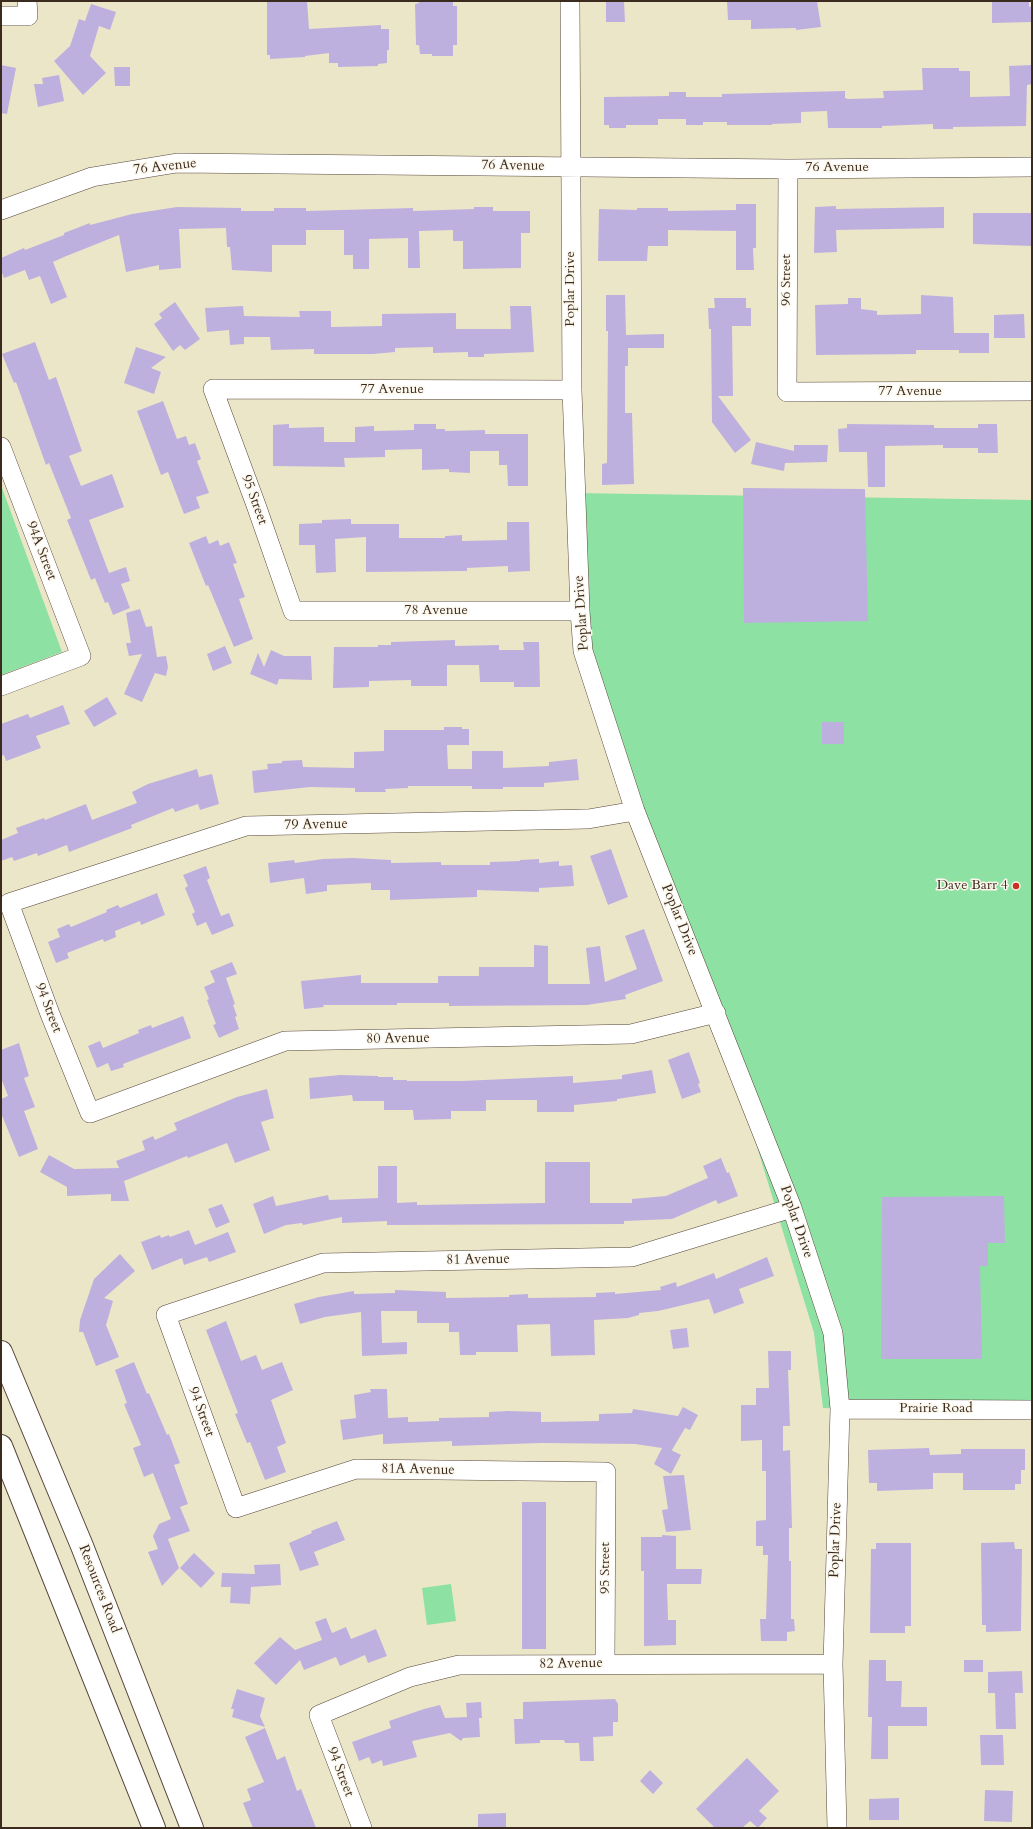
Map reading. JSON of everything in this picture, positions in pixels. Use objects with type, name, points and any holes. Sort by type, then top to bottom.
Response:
[{"type":"main road","name":"Resources Road","points":[[1,1352],[82,1546],[192,1828]]},
{"type":"main road","points":[[1,1446],[154,1828]]},
{"type":"street","name":"Poplar Drive","points":[[570,1],[572,390],[580,611],[583,651],[635,811],[792,1208],[833,1333],[840,1409],[833,1664],[836,1828]]},
{"type":"street","points":[[1,16],[27,9]]},
{"type":"street","name":"76 Avenue","points":[[1,210],[92,177],[177,163],[571,167],[1032,167]]},
{"type":"street","name":"96 Street","points":[[787,392],[788,168]]},
{"type":"street","name":"77 Avenue","points":[[213,389],[572,390]]},
{"type":"street","name":"95 Street","points":[[213,389],[293,611]]},
{"type":"street","name":"77 Avenue","points":[[787,392],[1032,391]]},
{"type":"street","name":"94A Street","points":[[1,686],[81,656],[2,452]]},
{"type":"street","name":"78 Avenue","points":[[293,611],[580,611]]},
{"type":"street","name":"79 Avenue","points":[[9,903],[246,826],[588,819],[635,811]]},
{"type":"street","name":"94 Street","points":[[9,903],[50,1014],[90,1113]]},
{"type":"street","name":"80 Avenue","points":[[90,1113],[285,1041],[631,1034],[716,1013]]},
{"type":"street","name":"81 Avenue","points":[[166,1315],[323,1263],[632,1257],[792,1208]]},
{"type":"street","name":"94 Street","points":[[166,1315],[236,1508]]},
{"type":"street","name":"Prairie Road","points":[[840,1409],[1032,1410]]},
{"type":"street","name":"81A Avenue","points":[[236,1508],[356,1469],[606,1472]]},
{"type":"street","name":"95 Street","points":[[605,1664],[606,1472]]},
{"type":"street","name":"82 Avenue","points":[[318,1715],[410,1677],[459,1665],[833,1664]]},
{"type":"street","name":"94 Street","points":[[318,1715],[362,1828]]},
{"type":"green space","points":[[1,485],[62,652],[1,675]]},
{"type":"green space","points":[[575,493],[1032,500],[1032,1416],[823,1408],[814,1333],[716,1013],[583,651]]},
{"type":"green space","points":[[451,1584],[456,1621],[427,1625],[422,1588]]},
{"type":"building","points":[[267,1],[307,1],[309,29],[381,25],[381,29],[389,29],[389,50],[387,50],[387,63],[378,64],[378,66],[338,67],[338,63],[329,63],[329,53],[305,57],[270,59],[270,55],[267,55]]},
{"type":"building","points":[[419,1],[453,1],[453,6],[457,6],[457,45],[453,45],[453,56],[432,56],[432,54],[420,54],[419,45],[416,45],[415,4],[419,3]]},
{"type":"building","points":[[606,1],[624,1],[625,22],[606,22]]},
{"type":"building","points":[[727,1],[817,1],[821,27],[796,30],[796,28],[751,29],[751,20],[728,20]]},
{"type":"building","points":[[992,1],[1029,1],[1029,7],[1032,6],[1032,22],[992,23]]},
{"type":"building","points":[[91,4],[116,12],[110,30],[99,26],[90,56],[106,73],[83,95],[54,61],[70,46],[79,19],[85,21]]},
{"type":"building","points":[[1,65],[16,68],[7,114],[1,113]]},
{"type":"building","points":[[1032,65],[1032,84],[1027,85],[1026,126],[953,127],[953,129],[933,129],[933,124],[882,126],[882,128],[828,128],[827,111],[801,112],[801,123],[772,125],[727,125],[727,122],[703,122],[703,125],[686,125],[686,119],[658,119],[658,125],[626,125],[626,128],[609,128],[609,125],[604,125],[604,97],[669,96],[669,92],[686,92],[686,97],[722,97],[722,94],[845,91],[845,98],[848,99],[884,98],[883,91],[923,90],[922,68],[959,68],[959,71],[970,71],[970,97],[1010,96],[1009,66]]},
{"type":"building","points":[[114,67],[130,67],[130,86],[115,86]]},
{"type":"building","points":[[59,75],[64,101],[38,107],[34,84],[43,84],[42,78]]},
{"type":"building","points":[[736,204],[756,204],[756,248],[753,248],[754,270],[736,270],[736,231],[668,230],[668,246],[648,246],[647,261],[598,261],[599,209],[637,210],[637,208],[668,208],[668,211],[736,210]]},
{"type":"building","points":[[836,206],[836,209],[944,207],[944,228],[836,230],[837,252],[814,253],[815,207]]},
{"type":"building","points":[[177,207],[241,208],[241,211],[274,211],[274,208],[306,208],[306,211],[413,208],[413,211],[493,207],[493,211],[530,211],[530,233],[521,233],[521,268],[463,269],[463,241],[453,241],[453,230],[419,231],[420,268],[408,268],[408,238],[369,239],[369,269],[353,269],[353,255],[344,255],[344,230],[306,230],[306,245],[272,245],[272,272],[232,270],[230,247],[227,247],[226,228],[179,229],[181,268],[159,270],[159,265],[126,272],[119,235],[64,257],[53,262],[67,297],[51,304],[40,276],[29,280],[25,270],[4,278],[1,270],[1,258],[24,248],[25,250],[90,223],[90,225],[132,214]]},
{"type":"building","points":[[973,213],[1032,213],[1032,246],[973,244]]},
{"type":"building","points":[[606,295],[625,295],[626,335],[664,334],[664,348],[628,348],[628,366],[625,366],[625,413],[632,413],[634,484],[602,485],[602,464],[607,463],[608,331],[606,331]]},
{"type":"building","points":[[921,295],[953,297],[954,333],[989,333],[989,353],[959,353],[959,350],[916,350],[916,354],[816,355],[815,305],[848,304],[848,298],[861,298],[861,309],[877,311],[877,315],[921,314]]},
{"type":"building","points":[[714,298],[746,298],[746,308],[751,308],[751,326],[732,326],[733,396],[718,396],[751,440],[735,453],[712,422],[711,329],[709,329],[708,308],[715,308]]},
{"type":"building","points":[[175,302],[200,339],[185,350],[180,345],[173,351],[154,324],[162,318],[159,314]]},
{"type":"building","points":[[243,306],[244,316],[300,317],[299,311],[331,311],[331,327],[382,326],[382,314],[456,313],[456,329],[511,329],[510,306],[531,306],[534,352],[484,354],[484,357],[468,357],[468,352],[433,353],[433,347],[395,348],[395,352],[373,354],[314,354],[314,349],[271,350],[270,337],[244,337],[244,344],[230,345],[229,330],[207,332],[205,308]]},
{"type":"building","points":[[1024,314],[1025,338],[994,338],[994,315]]},
{"type":"building","points":[[35,342],[49,380],[56,377],[82,451],[69,456],[81,486],[112,474],[124,507],[89,520],[109,573],[126,567],[130,581],[121,584],[130,608],[113,615],[108,602],[105,603],[95,578],[91,580],[67,520],[71,518],[49,463],[46,465],[16,382],[14,383],[2,354]]},
{"type":"building","points":[[136,347],[166,357],[151,368],[161,372],[154,394],[124,383]]},
{"type":"building","points":[[163,401],[177,439],[186,436],[189,445],[195,443],[201,459],[197,461],[209,493],[196,497],[200,508],[184,514],[168,472],[161,475],[137,411]]},
{"type":"building","points":[[289,424],[289,428],[324,427],[324,442],[355,442],[355,427],[374,426],[374,431],[414,430],[414,424],[436,424],[436,429],[445,429],[445,431],[485,430],[485,434],[528,434],[528,486],[508,486],[507,465],[499,465],[499,451],[470,451],[470,473],[449,472],[449,469],[422,470],[422,449],[385,450],[385,457],[344,458],[345,467],[273,466],[273,425]]},
{"type":"building","points":[[847,424],[934,425],[934,428],[978,428],[978,424],[997,424],[998,453],[978,453],[978,448],[943,448],[943,445],[885,446],[885,487],[868,487],[867,452],[839,452],[838,429],[847,428]]},
{"type":"building","points":[[756,442],[794,451],[794,445],[828,445],[827,462],[785,463],[784,471],[751,464]]},
{"type":"building","points":[[743,488],[865,489],[868,621],[744,623]]},
{"type":"building","points":[[351,519],[351,524],[399,524],[399,538],[445,538],[445,536],[462,535],[462,541],[507,540],[507,522],[529,522],[530,571],[508,572],[508,566],[467,568],[467,571],[366,572],[366,537],[335,539],[336,572],[316,573],[315,545],[299,545],[299,524],[322,523],[322,520]]},
{"type":"building","points":[[206,536],[209,544],[218,540],[220,546],[229,542],[237,563],[233,564],[245,597],[239,599],[253,639],[234,647],[208,585],[206,586],[189,543]]},
{"type":"building","points":[[140,609],[146,627],[152,626],[157,657],[166,656],[168,667],[166,676],[155,673],[142,702],[124,694],[142,654],[129,656],[126,643],[131,643],[126,613]]},
{"type":"building","points":[[455,640],[455,646],[499,645],[499,650],[524,650],[523,642],[539,642],[540,687],[514,687],[514,682],[480,682],[479,665],[447,665],[447,686],[411,686],[411,680],[369,681],[369,687],[333,688],[334,647],[378,647],[378,645],[391,645],[391,642]]},
{"type":"building","points":[[225,646],[232,663],[213,671],[207,654]]},
{"type":"building","points":[[271,650],[284,656],[311,656],[312,680],[279,679],[277,685],[250,674],[258,653],[264,667]]},
{"type":"building","points":[[107,697],[117,714],[94,727],[84,711]]},
{"type":"building","points":[[63,705],[70,724],[36,736],[41,748],[6,761],[4,755],[1,756],[1,724],[28,714],[30,718]]},
{"type":"building","points":[[822,722],[844,722],[844,744],[822,744]]},
{"type":"building","points":[[444,727],[462,727],[462,729],[469,729],[469,745],[447,745],[448,769],[472,769],[472,751],[503,751],[503,768],[549,766],[549,762],[577,759],[579,780],[544,783],[544,787],[503,787],[503,789],[472,789],[472,786],[408,786],[408,788],[385,789],[386,792],[355,792],[355,788],[310,787],[254,793],[252,771],[268,769],[267,764],[282,763],[282,761],[302,760],[303,767],[354,768],[354,752],[384,751],[384,730],[444,730]]},
{"type":"building","points":[[197,769],[199,777],[212,774],[219,804],[200,810],[198,804],[175,812],[173,808],[131,825],[132,828],[69,852],[67,845],[38,856],[37,853],[14,861],[12,857],[1,861],[1,840],[18,833],[16,828],[44,818],[45,820],[86,804],[92,820],[137,803],[132,792],[148,784]]},
{"type":"building","points":[[611,849],[628,897],[608,905],[590,856]]},
{"type":"building","points":[[353,858],[391,860],[391,863],[441,862],[441,865],[490,865],[490,862],[539,859],[539,863],[559,861],[559,866],[572,865],[574,886],[539,888],[539,892],[477,890],[477,897],[390,900],[390,890],[371,890],[371,883],[327,885],[327,891],[306,894],[304,878],[270,883],[268,863],[294,860],[295,863],[323,859]]},
{"type":"building","points":[[206,866],[210,878],[207,880],[221,916],[229,913],[234,926],[212,935],[206,922],[197,926],[192,914],[195,912],[185,888],[188,886],[183,875]]},
{"type":"building","points":[[157,893],[165,915],[141,925],[140,921],[115,931],[116,937],[104,942],[103,939],[67,953],[69,958],[56,963],[48,942],[60,937],[57,929],[69,924],[71,927],[107,912],[106,910],[118,905],[120,908]]},
{"type":"building","points":[[644,929],[663,981],[625,995],[626,999],[587,1005],[449,1006],[449,1003],[397,1003],[397,1005],[323,1005],[324,1007],[304,1009],[301,981],[361,975],[361,983],[438,983],[438,976],[479,976],[479,967],[534,967],[534,945],[548,946],[548,984],[590,984],[586,948],[600,946],[605,982],[637,969],[625,936]]},
{"type":"building","points":[[232,962],[237,974],[226,978],[235,1004],[233,1005],[237,1016],[235,1017],[239,1029],[219,1038],[213,1025],[216,1024],[204,987],[215,982],[210,971]]},
{"type":"building","points":[[183,1016],[191,1038],[123,1064],[124,1067],[111,1071],[108,1063],[97,1068],[88,1046],[100,1041],[103,1048],[139,1033],[138,1030],[151,1025],[152,1028]]},
{"type":"building","points":[[19,1043],[29,1076],[24,1078],[35,1107],[24,1111],[38,1149],[19,1157],[1,1113],[1,1099],[8,1096],[1,1078],[1,1050]]},
{"type":"building","points":[[689,1052],[700,1083],[698,1084],[701,1092],[682,1099],[668,1060]]},
{"type":"building","points":[[652,1070],[656,1093],[617,1099],[617,1101],[574,1105],[574,1112],[537,1112],[537,1100],[486,1100],[486,1111],[451,1111],[451,1119],[414,1120],[413,1110],[384,1110],[384,1101],[353,1101],[352,1095],[310,1099],[309,1078],[340,1075],[393,1077],[393,1080],[407,1081],[462,1081],[573,1076],[573,1083],[622,1079],[622,1075]]},
{"type":"building","points":[[267,1089],[274,1118],[261,1122],[270,1150],[235,1163],[227,1143],[188,1158],[187,1156],[124,1181],[129,1201],[111,1201],[111,1194],[67,1196],[67,1187],[40,1172],[49,1155],[74,1169],[119,1168],[116,1161],[145,1150],[142,1141],[153,1136],[155,1140],[177,1130],[174,1123],[237,1097]]},
{"type":"building","points":[[721,1158],[727,1173],[729,1172],[738,1196],[718,1204],[716,1200],[672,1219],[624,1221],[624,1224],[387,1225],[387,1221],[342,1223],[342,1217],[303,1225],[302,1223],[286,1225],[264,1234],[253,1204],[273,1196],[276,1206],[328,1195],[329,1200],[378,1198],[378,1166],[397,1166],[397,1203],[417,1202],[417,1205],[545,1203],[545,1162],[590,1162],[590,1203],[632,1203],[632,1199],[666,1196],[708,1178],[703,1166]]},
{"type":"building","points":[[1004,1196],[1005,1243],[988,1243],[988,1266],[980,1266],[982,1359],[881,1359],[882,1197]]},
{"type":"building","points":[[222,1204],[230,1222],[216,1228],[208,1209]]},
{"type":"building","points":[[189,1230],[195,1245],[228,1232],[236,1252],[209,1262],[207,1257],[184,1265],[182,1258],[152,1270],[141,1242],[160,1235],[161,1238],[169,1235],[170,1237]]},
{"type":"building","points":[[120,1254],[135,1271],[104,1298],[113,1301],[106,1325],[119,1357],[96,1366],[83,1332],[79,1332],[80,1320],[94,1279]]},
{"type":"building","points":[[767,1257],[774,1276],[739,1289],[744,1303],[714,1314],[709,1299],[658,1311],[639,1313],[639,1315],[628,1318],[594,1320],[595,1355],[551,1356],[550,1324],[517,1325],[518,1352],[476,1352],[476,1355],[460,1355],[459,1332],[449,1332],[449,1323],[417,1323],[417,1311],[381,1311],[382,1343],[407,1342],[407,1354],[362,1356],[361,1312],[325,1317],[300,1324],[294,1304],[319,1297],[354,1291],[354,1294],[395,1293],[395,1290],[446,1292],[446,1298],[509,1297],[509,1295],[528,1294],[528,1298],[596,1297],[596,1293],[615,1292],[615,1294],[661,1290],[660,1287],[676,1282],[677,1287],[714,1273],[716,1279]]},
{"type":"building","points":[[226,1321],[241,1361],[256,1355],[262,1370],[282,1362],[293,1390],[271,1400],[286,1443],[277,1447],[286,1472],[265,1480],[250,1442],[247,1443],[235,1414],[238,1413],[206,1330]]},
{"type":"building","points":[[687,1328],[689,1347],[673,1349],[670,1330]]},
{"type":"building","points":[[768,1351],[791,1351],[791,1370],[788,1370],[790,1426],[783,1426],[783,1451],[790,1450],[792,1528],[789,1528],[789,1561],[791,1561],[791,1619],[794,1619],[795,1631],[787,1632],[787,1641],[761,1641],[760,1619],[766,1619],[768,1555],[763,1555],[763,1546],[756,1546],[756,1521],[766,1520],[766,1471],[762,1471],[762,1440],[741,1441],[741,1405],[756,1405],[756,1388],[769,1388]]},
{"type":"building","points":[[134,1362],[147,1394],[149,1393],[167,1435],[169,1434],[180,1463],[174,1465],[188,1504],[180,1507],[190,1531],[168,1539],[179,1568],[162,1586],[148,1552],[158,1549],[153,1536],[159,1524],[171,1519],[153,1473],[144,1477],[133,1448],[141,1445],[124,1404],[127,1403],[115,1370]]},
{"type":"building","points":[[370,1389],[387,1389],[388,1418],[408,1417],[408,1422],[439,1421],[439,1418],[489,1417],[489,1412],[508,1411],[541,1412],[541,1422],[599,1421],[599,1414],[632,1413],[633,1409],[678,1416],[683,1407],[698,1415],[690,1430],[685,1428],[671,1450],[681,1455],[671,1474],[654,1464],[662,1448],[635,1444],[541,1443],[452,1446],[452,1441],[383,1444],[383,1434],[343,1440],[340,1420],[356,1418],[354,1395],[371,1392]]},
{"type":"building","points":[[929,1448],[930,1455],[961,1454],[961,1449],[1025,1449],[1025,1470],[1021,1470],[1021,1484],[1015,1484],[1015,1490],[963,1490],[963,1473],[933,1473],[933,1489],[877,1491],[877,1483],[869,1483],[868,1450]]},
{"type":"building","points":[[684,1475],[691,1530],[666,1532],[662,1510],[668,1509],[663,1476]]},
{"type":"building","points":[[522,1502],[546,1502],[546,1649],[522,1649]]},
{"type":"building","points":[[337,1521],[345,1540],[314,1552],[319,1565],[300,1571],[289,1543],[312,1533],[311,1531]]},
{"type":"building","points":[[662,1535],[676,1536],[676,1569],[702,1569],[701,1584],[667,1584],[668,1620],[676,1620],[676,1645],[644,1646],[644,1571],[641,1571],[641,1537],[662,1537]]},
{"type":"building","points":[[1014,1542],[1015,1549],[1022,1549],[1021,1631],[986,1632],[986,1625],[982,1625],[981,1543]]},
{"type":"building","points":[[876,1543],[911,1543],[911,1626],[905,1626],[905,1633],[870,1633],[871,1549],[876,1549]]},
{"type":"building","points":[[194,1553],[215,1573],[201,1588],[180,1568]]},
{"type":"building","points":[[280,1564],[281,1585],[251,1587],[250,1604],[230,1603],[231,1587],[221,1587],[222,1573],[255,1574],[254,1565]]},
{"type":"building","points":[[326,1618],[332,1633],[346,1627],[351,1639],[376,1629],[387,1656],[368,1663],[365,1655],[340,1666],[336,1657],[304,1670],[300,1660],[276,1685],[254,1663],[280,1637],[295,1650],[322,1640],[315,1622]]},
{"type":"building","points":[[869,1660],[886,1660],[886,1681],[902,1681],[901,1707],[927,1707],[927,1726],[888,1726],[888,1759],[871,1759],[872,1717],[868,1717]]},
{"type":"building","points":[[964,1660],[983,1660],[983,1672],[964,1672]]},
{"type":"building","points":[[1022,1671],[1023,1693],[1015,1693],[1016,1729],[996,1729],[995,1693],[988,1693],[988,1672]]},
{"type":"building","points":[[237,1689],[265,1698],[260,1716],[265,1727],[232,1717],[234,1709],[231,1709]]},
{"type":"building","points":[[615,1699],[618,1704],[618,1722],[613,1722],[613,1736],[593,1737],[594,1761],[580,1761],[579,1743],[565,1743],[564,1740],[540,1740],[540,1743],[515,1744],[514,1719],[523,1719],[523,1702]]},
{"type":"building","points":[[481,1702],[482,1718],[479,1718],[480,1737],[463,1738],[461,1741],[450,1733],[412,1741],[417,1757],[383,1766],[382,1760],[372,1764],[369,1757],[359,1761],[352,1742],[391,1728],[389,1721],[440,1705],[445,1718],[467,1717],[466,1703]]},
{"type":"building","points":[[265,1728],[277,1760],[285,1756],[297,1791],[301,1789],[316,1828],[253,1828],[243,1803],[251,1800],[247,1789],[264,1782],[245,1737]]},
{"type":"building","points":[[980,1735],[1003,1735],[1004,1765],[981,1765]]},
{"type":"building","points":[[747,1758],[779,1791],[759,1811],[767,1818],[758,1828],[750,1821],[742,1828],[715,1828],[696,1809]]},
{"type":"building","points":[[650,1770],[663,1783],[653,1794],[640,1781]]},
{"type":"building","points":[[985,1790],[1013,1791],[1012,1822],[984,1821]]},
{"type":"building","points":[[899,1798],[899,1820],[869,1820],[869,1799]]},
{"type":"building","points":[[506,1813],[506,1828],[478,1828],[478,1814]]},
{"type":"place","name":"Dave Barr 4","points":[[1016,886]]}]
